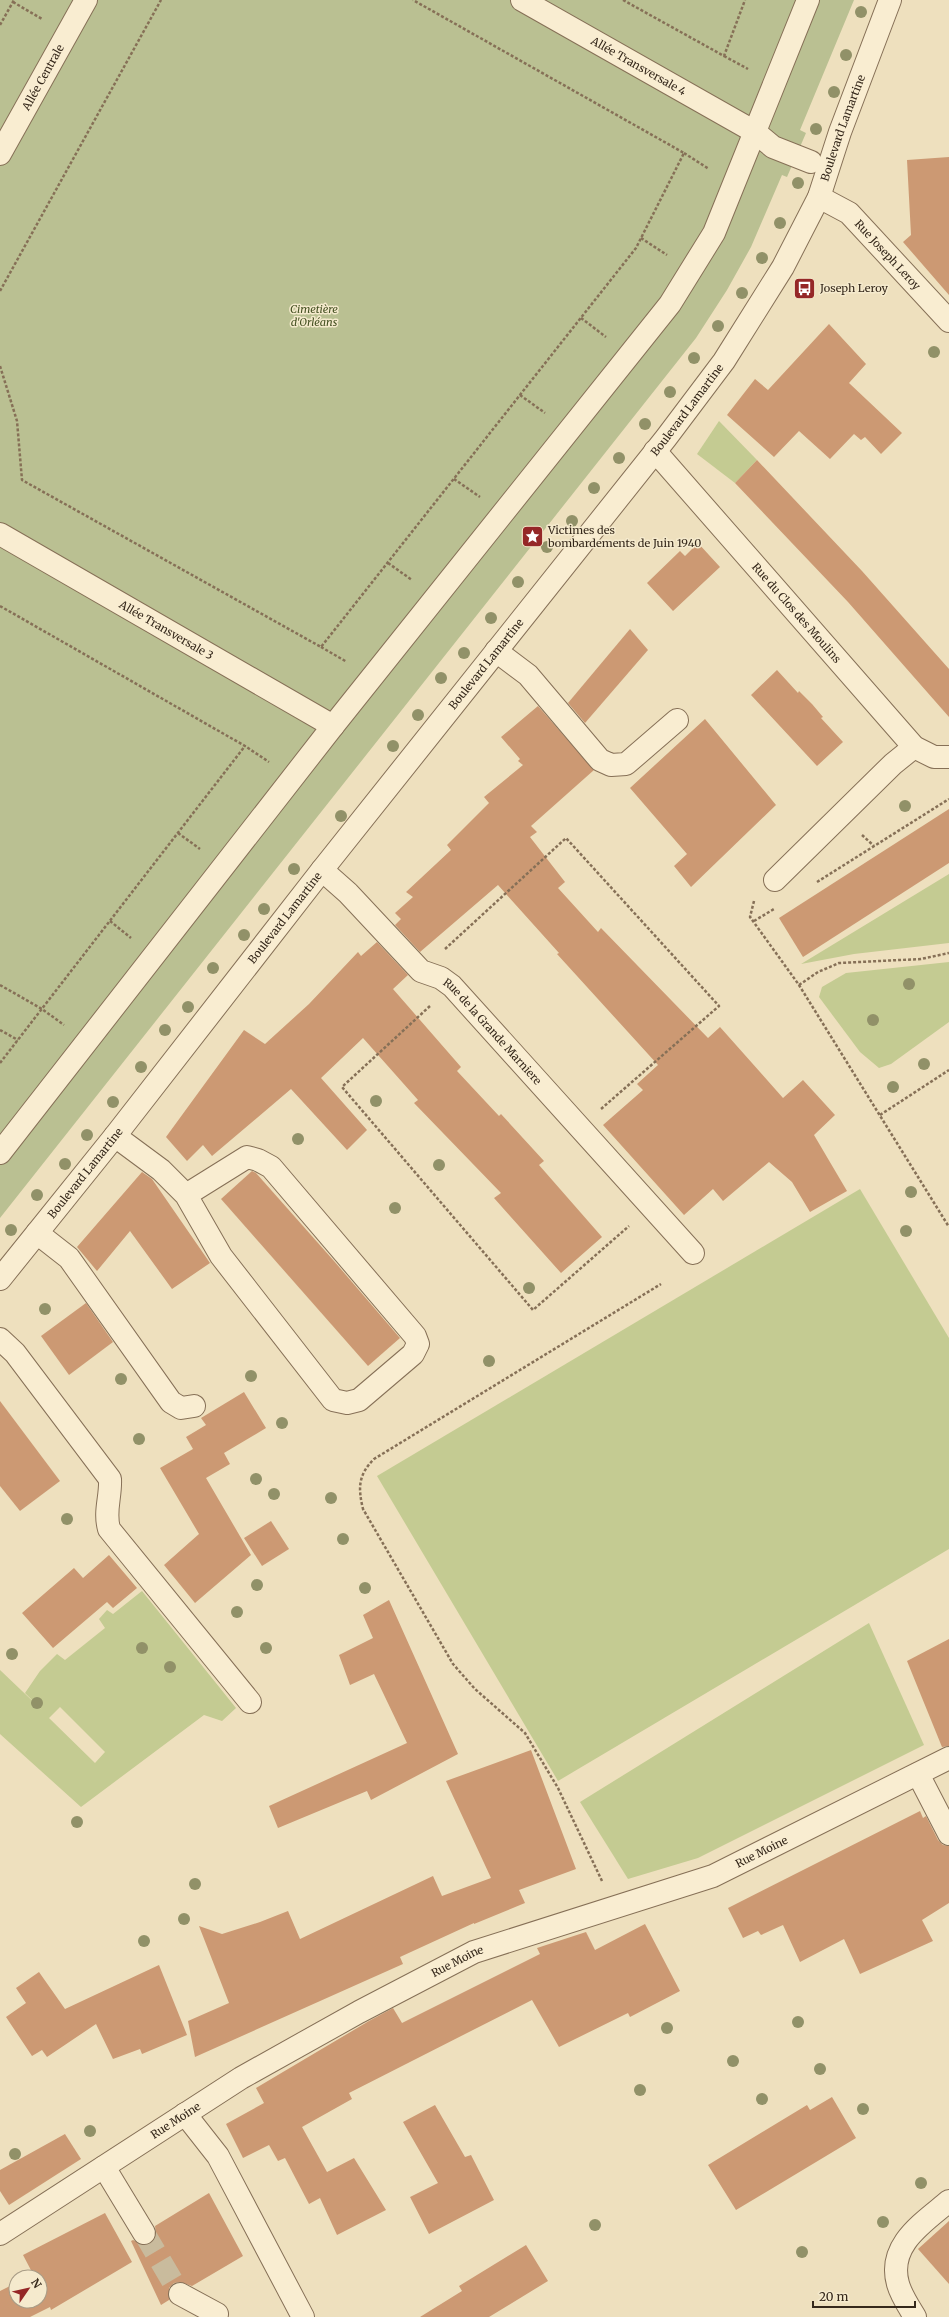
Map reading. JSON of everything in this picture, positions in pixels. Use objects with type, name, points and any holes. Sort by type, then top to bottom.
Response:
[{"type":"street","name":"Allée Centrale","points":[[0,154],[86,0]]},
{"type":"street","name":"Allée Transversale 4","points":[[522,0],[755,132],[773,147],[811,162]]},
{"type":"street","points":[[0,1153],[333,726],[670,304],[714,233],[808,0]]},
{"type":"street","points":[[0,1262],[193,1027],[297,891],[686,398],[803,209],[883,0]]},
{"type":"street","name":"Boulevard Lamartine","points":[[0,1279],[115,1136],[322,870],[655,451],[724,361],[783,267],[819,197],[840,132],[890,0]]},
{"type":"street","name":"Rue Joseph Leroy","points":[[819,197],[849,213],[949,321]]},
{"type":"street","name":"Rue du Clos des Moulins","points":[[655,451],[914,747],[934,757],[949,757]]},
{"type":"street","name":"Allée Transversale 3","points":[[0,534],[333,726]]},
{"type":"street","points":[[496,651],[528,675],[600,760],[611,765],[626,764],[676,720]]},
{"type":"street","points":[[775,880],[893,764],[914,747]]},
{"type":"street","name":"Rue de la Grande Marniere","points":[[322,870],[348,893],[421,971],[441,978],[452,986],[693,1253]]},
{"type":"street","points":[[115,1136],[161,1170],[186,1195],[221,1256],[333,1400],[347,1403],[360,1400],[413,1354],[418,1344],[415,1336],[271,1167],[258,1160],[247,1157],[186,1195]]},
{"type":"street","points":[[37,1234],[69,1258],[171,1402],[181,1408],[194,1406]]},
{"type":"street","points":[[0,1339],[15,1353],[110,1479],[110,1490],[105,1517],[109,1529],[250,1702]]},
{"type":"street","name":"Rue Moine","points":[[0,2234],[241,2078],[359,2012],[474,1952],[611,1910],[713,1876],[949,1758]]},
{"type":"street","points":[[918,1774],[949,1834]]},
{"type":"street","points":[[185,2114],[218,2156],[303,2317]]},
{"type":"street","points":[[104,2168],[144,2233]]},
{"type":"street","points":[[915,2317],[898,2285],[895,2264],[899,2249],[912,2232],[949,2201]]},
{"type":"street","points":[[180,2294],[217,2314]]},
{"type":"path","points":[[0,25],[14,0]]},
{"type":"path","points":[[0,291],[161,0]]},
{"type":"path","points":[[0,366],[17,421],[22,480],[321,647],[636,248],[684,154],[413,0]]},
{"type":"path","points":[[623,0],[724,56],[745,0]]},
{"type":"path","points":[[0,606],[246,746],[0,1063]]},
{"type":"path","points":[[814,884],[949,800]]},
{"type":"path","points":[[421,971],[566,838],[719,1006],[580,1128]]},
{"type":"path","points":[[775,880],[755,899],[750,917],[799,985],[949,1227]]},
{"type":"path","points":[[754,921],[781,905]]},
{"type":"path","points":[[799,985],[818,972],[839,963],[921,960],[949,953]]},
{"type":"path","points":[[0,985],[42,1009]]},
{"type":"path","points":[[452,986],[342,1088],[533,1310],[652,1206]]},
{"type":"path","points":[[0,1030],[18,1040]]},
{"type":"path","points":[[880,1115],[949,1070]]},
{"type":"path","points":[[611,1910],[604,1886],[558,1788],[525,1733],[475,1689],[453,1664],[363,1509],[359,1493],[360,1480],[366,1468],[374,1459],[661,1284]]},
{"type":"green space","name":"Cimetière d'Orléans","points":[[0,0],[854,0],[800,130],[806,133],[787,177],[782,175],[751,247],[727,290],[696,338],[0,1218]]},
{"type":"green space","points":[[719,421],[757,460],[735,483],[697,454]]},
{"type":"green space","points":[[949,874],[949,943],[854,954],[801,964]]},
{"type":"green space","points":[[949,962],[949,1022],[891,1064],[879,1068],[860,1052],[819,997],[822,987],[846,973]]},
{"type":"green space","points":[[860,1189],[949,1338],[949,1549],[558,1781],[377,1476]]},
{"type":"green space","points":[[142,1591],[236,1708],[222,1721],[204,1715],[81,1807],[0,1734],[0,1670],[42,1710],[25,1693],[40,1671],[57,1654],[65,1660],[105,1628],[99,1619],[107,1610],[113,1614]],"holes":[[[60,1707],[105,1752],[95,1763],[49,1718]]]},
{"type":"green space","points":[[869,1623],[924,1745],[698,1858],[628,1879],[580,1802]]},
{"type":"building","points":[[949,157],[949,295],[903,242],[911,235],[907,160]]},
{"type":"building","points":[[829,324],[866,364],[849,383],[902,433],[881,454],[865,437],[861,440],[854,434],[830,459],[799,431],[774,457],[727,415],[755,379],[768,390]]},
{"type":"building","points":[[757,460],[862,571],[949,669],[949,717],[848,602],[735,483]]},
{"type":"building","points":[[698,543],[720,567],[673,611],[647,583],[680,551],[685,556]]},
{"type":"building","points":[[630,629],[648,650],[585,723],[568,703]]},
{"type":"building","points":[[777,670],[798,693],[799,691],[812,704],[823,717],[821,718],[843,742],[817,766],[751,695]]},
{"type":"building","points":[[538,706],[594,770],[531,826],[537,832],[530,837],[565,882],[558,888],[598,932],[601,928],[708,1038],[720,1027],[783,1098],[803,1080],[835,1115],[814,1135],[847,1191],[810,1212],[792,1182],[769,1162],[723,1201],[713,1189],[684,1215],[603,1125],[643,1090],[637,1084],[658,1065],[557,954],[559,953],[498,885],[420,952],[395,925],[401,919],[395,913],[413,897],[406,892],[451,850],[447,845],[489,803],[484,797],[523,765],[518,761],[520,759],[501,737]]},
{"type":"building","points":[[705,719],[776,805],[691,887],[674,866],[687,854],[630,788]]},
{"type":"building","points":[[949,809],[949,863],[803,957],[779,918]]},
{"type":"building","points":[[377,942],[408,975],[393,989],[461,1067],[457,1071],[499,1116],[501,1114],[544,1161],[539,1165],[602,1237],[561,1273],[494,1198],[501,1193],[414,1103],[418,1100],[363,1038],[321,1078],[367,1130],[347,1150],[291,1089],[212,1156],[203,1145],[187,1161],[166,1137],[244,1030],[265,1044],[309,1004],[358,952],[361,956]]},
{"type":"building","points":[[252,1171],[256,1173],[334,1261],[400,1338],[368,1366],[221,1199]]},
{"type":"building","points":[[142,1172],[152,1179],[210,1263],[172,1289],[130,1231],[97,1271],[77,1247]]},
{"type":"building","points":[[86,1303],[113,1342],[69,1375],[41,1336]]},
{"type":"building","points":[[244,1392],[266,1428],[224,1453],[230,1464],[206,1478],[251,1555],[195,1603],[164,1565],[199,1534],[160,1468],[193,1449],[186,1437],[206,1425],[201,1418]]},
{"type":"building","points":[[0,1401],[60,1481],[20,1511],[0,1486]]},
{"type":"building","points":[[271,1521],[289,1549],[262,1566],[244,1538]]},
{"type":"building","points":[[109,1555],[137,1588],[113,1608],[107,1602],[53,1648],[22,1613],[74,1568],[83,1578]]},
{"type":"building","points":[[389,1600],[458,1754],[371,1800],[367,1791],[278,1828],[269,1806],[407,1743],[374,1674],[350,1685],[339,1655],[373,1638],[363,1615]]},
{"type":"building","points":[[949,1639],[949,1746],[942,1747],[907,1661]]},
{"type":"building","points":[[531,1750],[576,1869],[519,1890],[525,1903],[474,1923],[400,1957],[403,1964],[195,2057],[188,2021],[229,2003],[199,1926],[222,1934],[288,1911],[300,1939],[433,1876],[442,1896],[491,1878],[446,1781]]},
{"type":"building","points":[[920,1811],[923,1818],[926,1816],[938,1840],[943,1845],[949,1846],[949,1903],[922,1920],[933,1941],[860,1974],[844,1939],[800,1962],[783,1925],[761,1935],[758,1931],[743,1938],[728,1908]]},
{"type":"building","points":[[645,1924],[680,1991],[630,2017],[628,2013],[559,2047],[532,2000],[349,2093],[352,2099],[302,2127],[327,2172],[354,2158],[386,2210],[337,2235],[320,2198],[309,2204],[285,2158],[278,2161],[269,2145],[243,2158],[226,2124],[264,2103],[256,2088],[369,2021],[393,2008],[402,2023],[540,1954],[537,1948],[586,1932],[595,1950]]},
{"type":"building","points":[[159,1965],[187,2035],[142,2054],[140,2049],[113,2059],[96,2024],[47,2057],[42,2050],[32,2056],[6,2017],[26,2003],[16,1988],[39,1972],[65,2009]]},
{"type":"building","points":[[832,2097],[856,2138],[736,2210],[708,2165],[807,2105],[810,2110]]},
{"type":"building","points":[[435,2105],[465,2157],[471,2155],[494,2200],[429,2234],[410,2197],[438,2183],[403,2122]]},
{"type":"building","points":[[65,2134],[81,2159],[9,2205],[0,2191],[0,2170]]},
{"type":"building","points":[[209,2193],[243,2256],[192,2286],[180,2282],[174,2283],[169,2288],[169,2300],[161,2305],[131,2241],[133,2240],[144,2245],[151,2243],[156,2233],[155,2226]]},
{"type":"building","points":[[105,2213],[132,2262],[51,2310],[50,2307],[48,2308],[48,2269],[30,2269],[23,2255]]},
{"type":"building","points":[[949,2221],[949,2284],[918,2249]]},
{"type":"building","points":[[526,2245],[548,2281],[489,2317],[420,2317],[462,2291],[459,2286]]},
{"type":"building","points":[[8,2287],[8,2309],[46,2309],[30,2317],[0,2317],[0,2291]]},
{"type":"tunnel","points":[[144,2233],[180,2294]]},
{"type":"place","name":"Joseph Leroy","points":[[804,288]]},
{"type":"place","name":"Victimes des bombardements de Juin 1940","points":[[532,536]]}]
